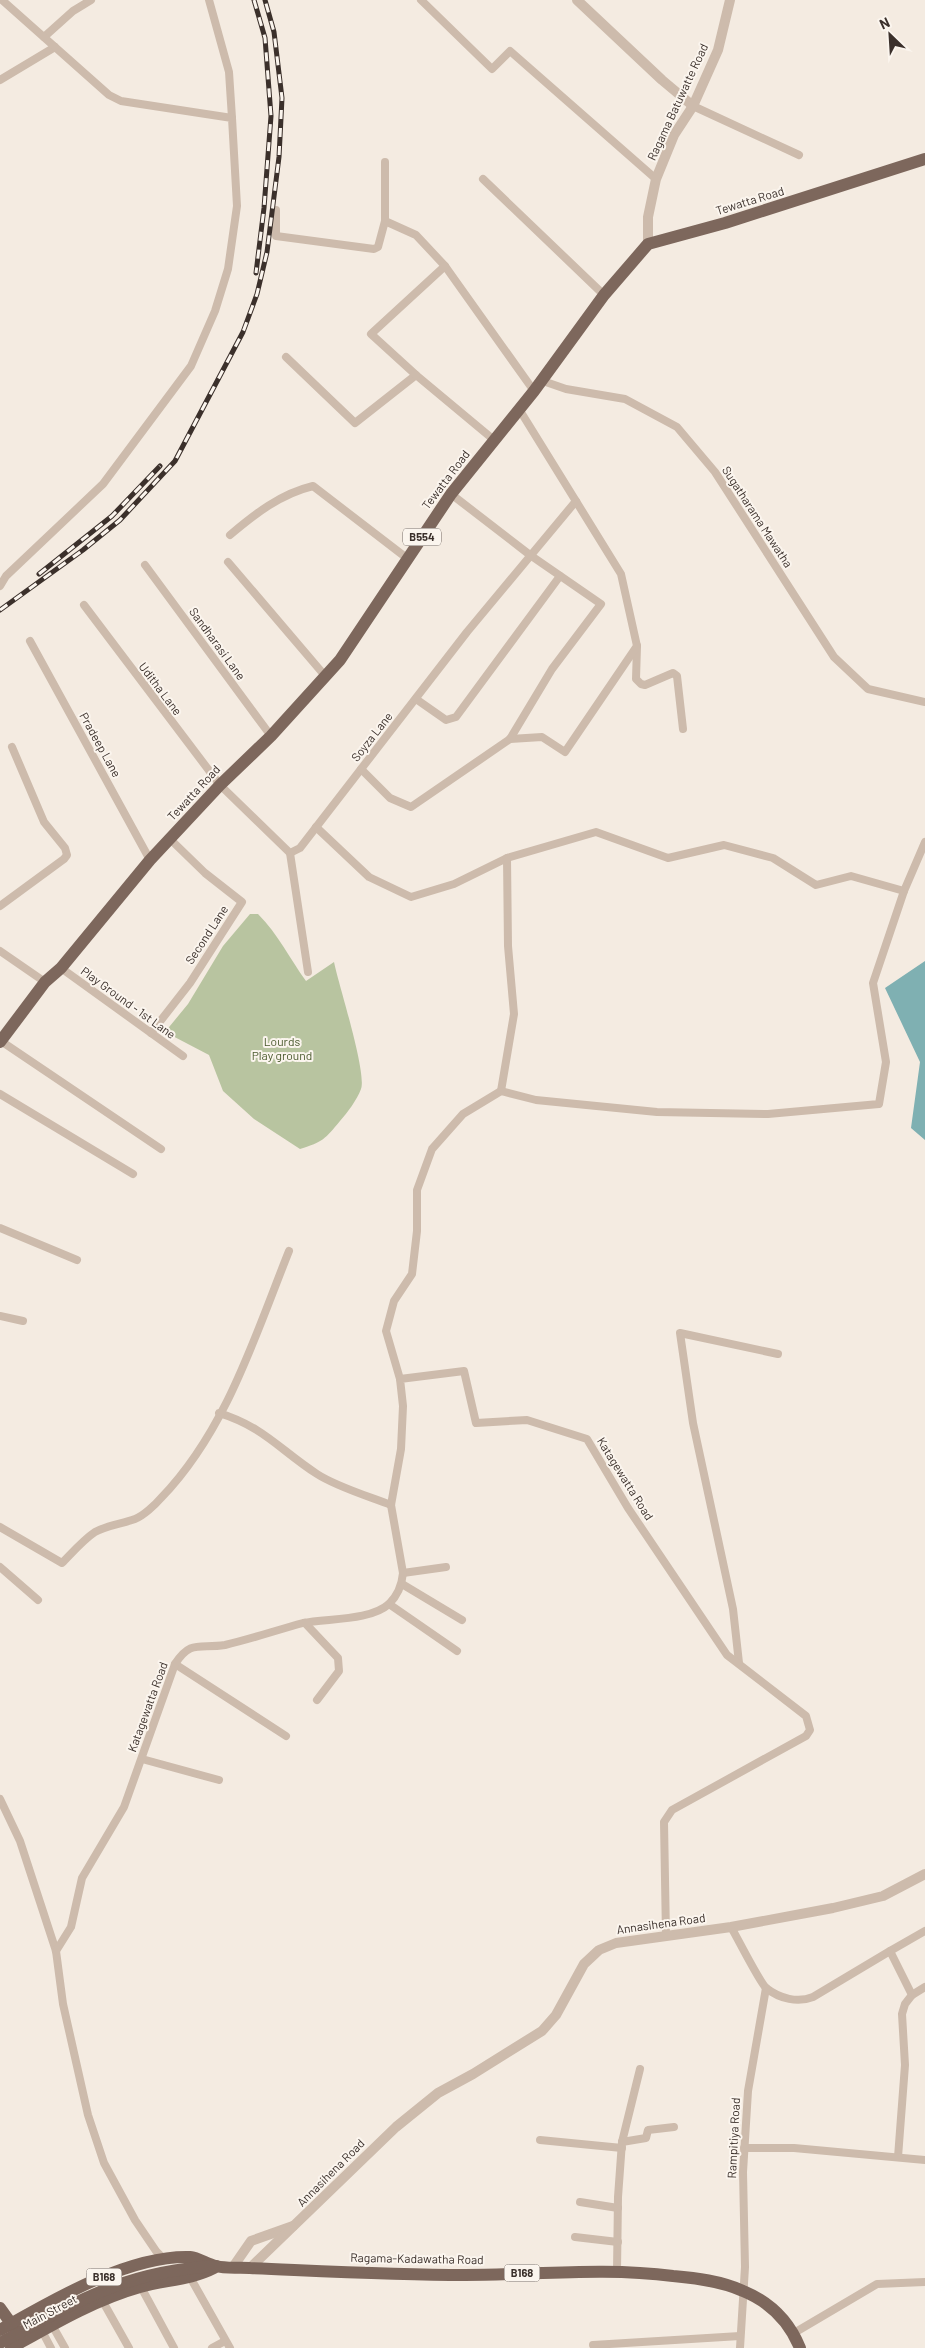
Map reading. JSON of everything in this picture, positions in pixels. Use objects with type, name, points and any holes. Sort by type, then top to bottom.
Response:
[{"type":"main road","name":"Tewatta Road","points":[[0,1041],[45,982],[60,968],[150,860],[220,785],[271,736],[340,660],[451,494],[537,386],[604,295],[648,244],[734,220],[925,159]]},
{"type":"main road","name":"B168","points":[[0,2330],[56,2299],[111,2273],[164,2259],[193,2257],[216,2266]]},
{"type":"main road","name":"B168","points":[[0,2344],[86,2296],[112,2285],[166,2271],[216,2266]]},
{"type":"main road","name":"Ragama-Kadawatha Road","points":[[216,2266],[466,2275],[617,2271],[713,2281],[742,2290],[773,2309],[794,2334],[800,2348]]},
{"type":"main road","name":"Main Street","points":[[17,2345],[102,2300],[140,2287],[190,2277],[216,2266]]},
{"type":"main road","points":[[0,2308],[12,2323],[17,2345]]},
{"type":"street","points":[[2,0],[109,95],[121,102],[232,118]]},
{"type":"street","points":[[44,37],[73,11],[91,0]]},
{"type":"street","points":[[0,586],[6,576],[103,484],[191,366],[215,311],[228,269],[237,206],[229,72],[209,0]]},
{"type":"street","points":[[421,0],[492,69],[510,51],[656,179]]},
{"type":"street","points":[[577,0],[662,80],[693,106],[799,155]]},
{"type":"street","name":"Ragama Batuwatte Road","points":[[648,244],[648,217],[656,179],[674,135],[693,106],[718,50],[730,0]]},
{"type":"street","points":[[0,80],[55,47]]},
{"type":"street","points":[[276,210],[276,236],[374,249],[378,247],[385,221],[386,162]]},
{"type":"street","points":[[483,179],[604,295]]},
{"type":"street","points":[[385,221],[416,235],[445,266],[537,386]]},
{"type":"street","points":[[445,266],[371,334],[416,375],[494,440]]},
{"type":"street","points":[[286,357],[356,423],[416,375]]},
{"type":"street","name":"Sugatharama Mawatha","points":[[537,386],[625,399],[677,428],[715,472],[834,658],[868,689],[925,702]]},
{"type":"street","points":[[519,409],[621,574],[638,646],[636,679],[645,685],[673,673],[676,676],[683,728]]},
{"type":"street","points":[[230,535],[257,513],[294,491],[313,486],[408,559]]},
{"type":"street","points":[[361,769],[390,798],[411,807],[510,739],[552,669],[601,604],[530,555],[451,494]]},
{"type":"street","name":"Soyza Lane","points":[[290,853],[300,848],[416,698],[530,555],[576,501]]},
{"type":"street","points":[[228,562],[326,677]]},
{"type":"street","name":"Sandharasi Lane","points":[[145,565],[271,736]]},
{"type":"street","points":[[416,698],[446,720],[456,717],[560,576]]},
{"type":"street","name":"Uditha Lane","points":[[84,605],[220,785]]},
{"type":"street","name":"Pradeep Lane","points":[[30,641],[150,860]]},
{"type":"street","points":[[510,739],[542,737],[565,752],[638,646]]},
{"type":"street","points":[[0,906],[67,855],[65,848],[44,822],[12,747]]},
{"type":"street","points":[[220,785],[290,853],[308,972]]},
{"type":"street","points":[[316,827],[369,877],[411,897],[454,884],[507,858],[596,832],[668,858],[724,845],[772,858],[816,885],[851,876],[904,891]]},
{"type":"street","name":"Second Lane","points":[[151,1033],[190,983],[242,902],[204,873],[170,839]]},
{"type":"street","points":[[457,1651],[389,1604],[402,1584],[403,1573],[391,1505],[401,1449],[404,1406],[400,1379],[386,1331],[394,1301],[412,1274],[418,1231],[417,1190],[432,1149],[464,1114],[501,1091],[536,1100],[657,1112],[768,1114],[879,1104],[886,1062],[873,983],[904,891],[925,842]]},
{"type":"street","points":[[501,1091],[514,1014],[508,946],[507,858]]},
{"type":"street","points":[[1,954],[45,982]]},
{"type":"street","name":"Play Ground - 1st Lane","points":[[60,968],[183,1056]]},
{"type":"street","points":[[0,1041],[161,1149]]},
{"type":"street","points":[[0,1094],[133,1174]]},
{"type":"street","points":[[0,1228],[77,1260]]},
{"type":"street","points":[[0,1527],[62,1563],[94,1533],[110,1525],[137,1519],[161,1499],[197,1456],[220,1413],[235,1383],[289,1251]]},
{"type":"street","points":[[0,1316],[23,1321]]},
{"type":"street","points":[[740,1663],[733,1609],[694,1423],[680,1333],[778,1354]]},
{"type":"street","name":"Katagewatta Road","points":[[400,1379],[464,1371],[476,1423],[527,1420],[587,1439],[628,1508],[727,1655],[740,1663],[806,1716],[810,1730],[806,1736],[672,1810],[664,1822],[666,1936]]},
{"type":"street","points":[[220,1413],[242,1420],[260,1431],[318,1474],[391,1505]]},
{"type":"street","points":[[0,1567],[38,1600]]},
{"type":"street","points":[[403,1573],[446,1567]]},
{"type":"street","points":[[402,1584],[462,1620]]},
{"type":"street","name":"Katagewatta Road","points":[[56,1951],[71,1927],[82,1878],[124,1807],[175,1664],[183,1651],[196,1646],[224,1645],[305,1623],[371,1614],[389,1604]]},
{"type":"street","points":[[305,1623],[338,1658],[339,1671],[317,1700]]},
{"type":"street","points":[[175,1664],[286,1736]]},
{"type":"street","points":[[142,1759],[219,1780]]},
{"type":"street","points":[[0,1799],[20,1841],[56,1951],[63,2004],[84,2096],[104,2163],[135,2220],[156,2251],[164,2259]]},
{"type":"street","name":"Annasihena Road","points":[[250,2268],[396,2127],[430,2099],[542,2031],[556,2015],[584,1964],[599,1950],[616,1943],[731,1927],[883,1896],[925,1874]]},
{"type":"street","points":[[731,1927],[766,1988],[792,2001],[803,2001],[813,1997],[925,1931]]},
{"type":"street","points":[[890,1951],[912,1995]]},
{"type":"street","points":[[898,2157],[905,2065],[902,2014],[905,2004],[912,1995],[925,1987]]},
{"type":"street","name":"Rampitiya Road","points":[[740,2348],[742,2290],[745,2267],[744,2148],[748,2091],[766,1988]]},
{"type":"street","points":[[617,2271],[622,2145],[640,2069]]},
{"type":"street","points":[[540,2140],[622,2145],[646,2138],[648,2130],[674,2127]]},
{"type":"street","points":[[744,2148],[794,2148],[925,2160]]},
{"type":"street","points":[[580,2202],[618,2208]]},
{"type":"street","name":"Annasihena Road","points":[[234,2267],[251,2241],[296,2225]]},
{"type":"street","points":[[575,2237],[618,2242]]},
{"type":"street","points":[[190,2277],[230,2348]]},
{"type":"street","points":[[794,2334],[876,2284],[925,2282]]},
{"type":"street","points":[[140,2287],[174,2348]]},
{"type":"street","points":[[102,2300],[129,2348]]},
{"type":"street","points":[[47,2328],[52,2348]]},
{"type":"street","points":[[47,2328],[66,2348]]},
{"type":"street","points":[[593,2345],[740,2336]]},
{"type":"street","points":[[212,2348],[225,2341]]},
{"type":"green space","name":"Lourds Play ground","points":[[250,914],[258,914],[265,922],[278,938],[306,981],[334,962],[360,1066],[361,1089],[352,1106],[327,1136],[319,1142],[300,1149],[254,1119],[223,1091],[209,1055],[165,1032],[188,1004],[223,946]]},
{"type":"water","points":[[925,961],[925,1140],[911,1128],[920,1062],[885,988]]},
{"type":"railway","points":[[254,0],[265,38],[271,116],[264,208],[256,273]]},
{"type":"railway","points":[[0,610],[83,550],[120,520],[175,461],[243,332],[257,294],[267,252],[279,157],[282,98],[274,32],[265,0]]},
{"type":"railway","points":[[39,574],[112,516],[160,466]]}]
